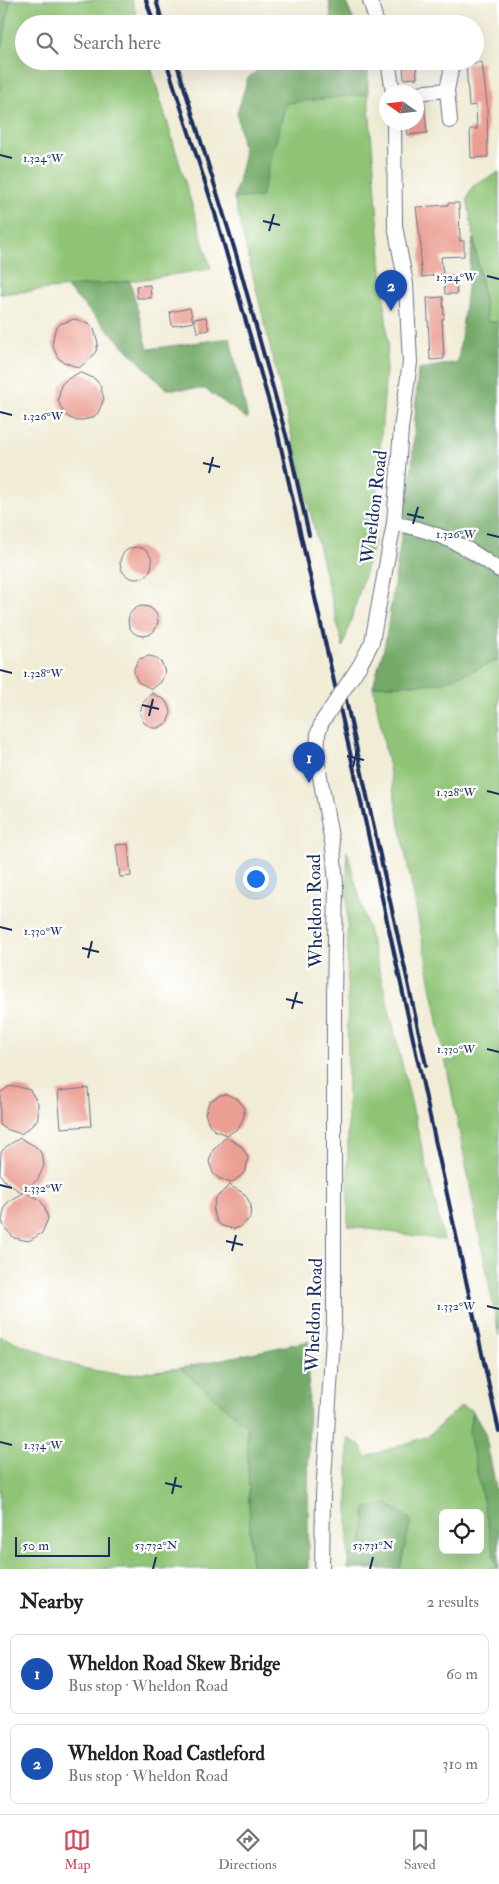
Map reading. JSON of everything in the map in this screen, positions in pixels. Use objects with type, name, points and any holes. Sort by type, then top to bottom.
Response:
[{"type":"street","points":[[370,0],[374,15]]},
{"type":"street","points":[[389,70],[392,85]]},
{"type":"street","points":[[450,121],[447,90],[451,70]]},
{"type":"street","points":[[424,92],[447,90]]},
{"type":"street","name":"Wheldon Road","points":[[322,1569],[323,1495],[334,1323],[336,884],[333,848],[317,760],[318,733],[322,722],[360,665],[372,642],[394,523],[401,429],[410,362],[406,284],[396,226],[394,130]]},
{"type":"street","points":[[394,523],[422,528],[448,538],[474,551],[499,570]]},
{"type":"green space","points":[[0,0],[10,0],[3,44],[0,47]]},
{"type":"green space","points":[[10,0],[132,0],[136,15],[15,15],[15,70],[152,70],[211,269],[130,281],[0,294],[0,47],[3,44]]},
{"type":"green space","points":[[329,0],[345,0],[351,15],[331,15]]},
{"type":"green space","points":[[258,70],[368,70],[368,94],[286,103],[261,197],[234,198],[244,156],[237,113],[248,78]]},
{"type":"green space","points":[[368,94],[388,344],[373,545],[343,647],[234,198],[261,197],[286,103]]},
{"type":"green space","points":[[499,172],[499,322],[488,322],[467,198],[473,186]]},
{"type":"green space","points":[[473,238],[488,322],[499,322],[499,660],[440,683],[373,686],[385,644],[412,466],[418,369],[458,362]]},
{"type":"green space","points":[[130,281],[148,349],[230,338],[248,419],[205,389],[166,389],[66,287]]},
{"type":"green space","points":[[499,660],[499,1336],[373,686],[440,683]]},
{"type":"green space","points":[[347,851],[384,988],[444,1240],[348,1226]]},
{"type":"green space","points":[[0,1336],[81,1368],[122,1375],[180,1368],[247,1426],[251,1569],[0,1569]]},
{"type":"green space","points":[[309,1341],[308,1569],[251,1569],[247,1426],[180,1368]]},
{"type":"green space","points":[[461,1406],[472,1410],[469,1433],[497,1569],[400,1569],[403,1550],[366,1508],[362,1549],[348,1558],[348,1438],[361,1446],[366,1457],[428,1436]]},
{"type":"green space","points":[[472,1410],[485,1433],[499,1503],[499,1569],[497,1569],[469,1433]]},
{"type":"green space","points":[[388,1504],[411,1520],[400,1569],[348,1569],[348,1558],[362,1549],[366,1508]]},
{"type":"building","points":[[404,70],[417,70],[417,78],[404,79]]},
{"type":"building","points":[[466,70],[483,70],[487,104],[488,157],[471,158],[470,129],[477,129],[476,105],[469,106]]},
{"type":"building","points":[[424,101],[427,133],[408,135],[407,130],[424,130]]},
{"type":"building","points":[[448,203],[459,203],[460,241],[464,241],[464,256],[441,257],[443,274],[422,277],[421,247],[416,207],[448,205]]},
{"type":"building","points":[[455,275],[457,294],[445,294],[444,276]]},
{"type":"building","points":[[150,285],[151,298],[137,298],[136,286]]},
{"type":"building","points":[[443,297],[444,359],[430,360],[427,298]]},
{"type":"building","points":[[190,308],[193,322],[172,326],[170,312]]},
{"type":"building","points":[[206,317],[209,330],[197,332],[194,319]]},
{"type":"building","points":[[74,319],[88,323],[94,329],[98,343],[92,357],[79,368],[58,358],[52,344],[55,330],[60,324]]},
{"type":"building","points":[[80,372],[95,379],[100,385],[104,399],[98,413],[92,418],[77,421],[64,414],[58,400],[61,385]]},
{"type":"building","points":[[136,547],[147,552],[152,563],[147,574],[136,579],[125,574],[120,563],[125,552]]},
{"type":"building","points":[[143,606],[154,610],[158,621],[154,632],[143,636],[132,632],[128,621],[132,610]]},
{"type":"building","points":[[149,656],[162,663],[165,673],[161,682],[152,689],[138,682],[134,673],[134,668],[139,659]]},
{"type":"building","points":[[152,693],[165,700],[171,713],[167,723],[158,728],[153,728],[144,723],[140,714],[142,704]]},
{"type":"building","points":[[128,844],[131,876],[120,877],[116,845]]},
{"type":"building","points":[[16,1086],[30,1090],[38,1103],[38,1118],[34,1124],[21,1134],[0,1125],[0,1093],[8,1087]]},
{"type":"building","points":[[88,1088],[91,1126],[61,1128],[58,1091]]},
{"type":"building","points":[[226,1094],[238,1099],[244,1109],[244,1116],[239,1128],[227,1135],[214,1130],[210,1126],[205,1114],[209,1102],[220,1095]]},
{"type":"building","points":[[226,1137],[241,1146],[248,1157],[246,1170],[231,1183],[218,1178],[213,1173],[209,1162],[213,1150]]},
{"type":"building","points":[[20,1138],[40,1151],[44,1166],[38,1179],[22,1193],[4,1180],[0,1174],[1,1152]]},
{"type":"building","points":[[229,1185],[245,1194],[251,1205],[250,1218],[240,1227],[234,1229],[222,1226],[217,1222],[213,1210],[216,1198]]},
{"type":"building","points":[[24,1192],[39,1199],[44,1205],[48,1219],[42,1233],[29,1241],[14,1238],[4,1227],[2,1220],[5,1206],[10,1200]]},
{"type":"railway","points":[[146,0],[151,15]]},
{"type":"railway","points":[[156,0],[160,15]]},
{"type":"railway","points":[[169,70],[214,210],[277,430],[354,770],[499,1431]]},
{"type":"railway","points":[[179,70],[236,254],[289,446],[309,535]]},
{"type":"railway","points":[[344,691],[426,1065]]},
{"type":"place","name":"Wheldon Road Castleford","points":[[391,311]]},
{"type":"place","name":"Wheldon Road Skew Bridge","points":[[309,783]]}]
